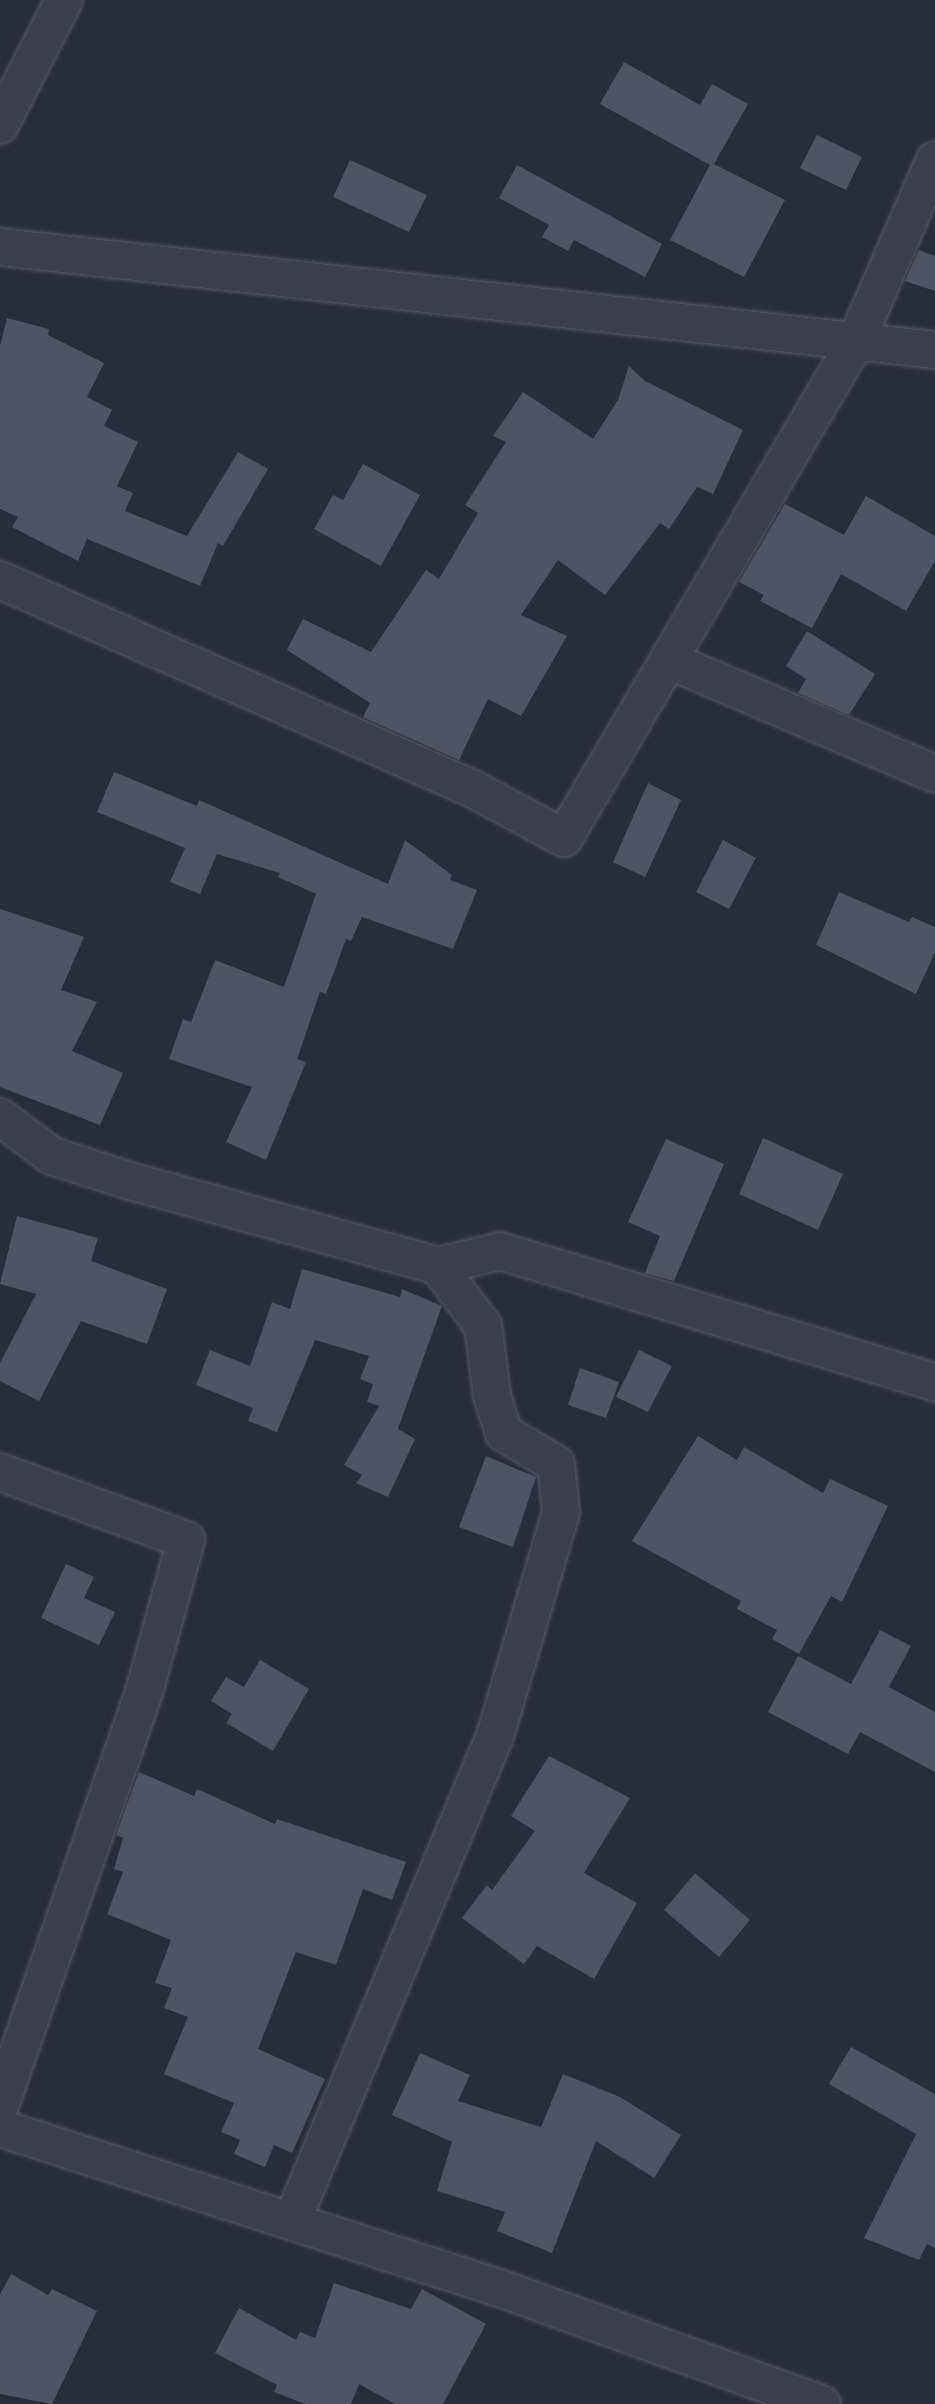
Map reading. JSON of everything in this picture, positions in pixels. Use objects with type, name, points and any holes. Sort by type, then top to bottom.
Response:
[{"type":"street","points":[[0,125],[64,0]]},
{"type":"street","points":[[0,580],[473,789],[564,838],[857,339],[935,160]]},
{"type":"street","points":[[0,247],[935,350]]},
{"type":"street","points":[[668,660],[935,774]]},
{"type":"street","points":[[0,1117],[52,1156],[438,1266],[500,1251],[935,1382]]},
{"type":"street","points":[[292,2221],[496,1733],[561,1512],[556,1464],[504,1433],[492,1395],[483,1326],[438,1266]]},
{"type":"street","points":[[0,1472],[186,1540],[145,1689],[0,2105]]},
{"type":"street","points":[[0,2128],[499,2288],[822,2404]]},
{"type":"building","points":[[624,62],[700,105],[712,84],[748,104],[714,164],[785,200],[744,277],[670,240],[710,165],[600,104]]},
{"type":"building","points":[[817,135],[862,157],[846,190],[800,168]]},
{"type":"building","points":[[350,160],[427,195],[409,232],[333,197]]},
{"type":"building","points":[[517,165],[662,244],[645,277],[574,240],[568,251],[542,237],[549,225],[499,198]]},
{"type":"building","points":[[919,250],[935,256],[935,291],[905,281]]},
{"type":"building","points":[[7,318],[49,329],[48,335],[104,363],[87,397],[112,410],[104,426],[138,442],[117,486],[133,493],[125,511],[187,536],[238,452],[268,469],[223,546],[218,543],[200,586],[87,539],[78,561],[12,527],[18,517],[0,509],[0,346]]},
{"type":"building","points":[[629,366],[645,381],[743,430],[713,494],[697,487],[669,529],[660,523],[605,595],[558,560],[521,615],[567,636],[521,716],[488,699],[459,760],[363,717],[370,703],[287,650],[303,619],[371,652],[426,570],[439,579],[478,513],[465,505],[506,442],[493,436],[523,392],[593,439],[618,400]]},
{"type":"building","points":[[363,464],[420,495],[381,566],[314,529],[333,495],[343,500]]},
{"type":"building","points":[[866,496],[935,536],[935,561],[906,611],[841,574],[812,628],[760,601],[764,595],[739,582],[785,504],[844,535]]},
{"type":"building","points":[[807,631],[875,674],[849,715],[798,693],[806,679],[786,666]]},
{"type":"building","points":[[114,772],[197,806],[199,800],[388,884],[405,840],[452,875],[450,880],[477,890],[453,949],[362,917],[351,941],[346,939],[326,994],[320,992],[297,1059],[306,1062],[266,1160],[226,1142],[252,1087],[169,1059],[183,1019],[191,1022],[215,960],[284,987],[316,894],[278,877],[280,873],[217,854],[200,894],[170,882],[185,848],[97,812]]},
{"type":"building","points":[[648,783],[681,800],[645,877],[613,862]]},
{"type":"building","points":[[723,840],[756,858],[729,909],[696,892]]},
{"type":"building","points":[[839,892],[909,922],[912,917],[935,927],[935,952],[916,994],[816,945]]},
{"type":"building","points":[[0,909],[84,937],[61,990],[97,1002],[72,1051],[123,1073],[100,1125],[0,1087]]},
{"type":"building","points":[[763,1138],[843,1174],[818,1230],[739,1194]]},
{"type":"building","points":[[666,1139],[724,1164],[674,1281],[645,1273],[660,1236],[628,1222]]},
{"type":"building","points":[[17,1216],[98,1238],[91,1261],[167,1289],[147,1344],[81,1321],[39,1401],[0,1381],[0,1363],[36,1294],[0,1284]]},
{"type":"building","points":[[302,1269],[400,1297],[402,1289],[442,1306],[398,1429],[415,1439],[388,1497],[356,1483],[362,1475],[344,1465],[379,1406],[367,1402],[373,1384],[360,1379],[369,1356],[315,1340],[277,1432],[248,1421],[253,1408],[196,1385],[210,1350],[250,1366],[272,1302],[290,1309]]},
{"type":"building","points":[[639,1350],[672,1366],[648,1412],[616,1397]]},
{"type":"building","points":[[580,1368],[619,1382],[606,1418],[568,1405]]},
{"type":"building","points":[[698,1436],[737,1460],[744,1447],[823,1493],[830,1479],[888,1506],[842,1602],[831,1596],[799,1654],[772,1639],[777,1630],[737,1609],[741,1601],[632,1541]]},
{"type":"building","points":[[486,1456],[536,1477],[513,1547],[459,1527]]},
{"type":"building","points":[[66,1564],[94,1577],[84,1598],[115,1612],[99,1645],[41,1618]]},
{"type":"building","points":[[880,1630],[911,1646],[889,1687],[935,1712],[935,1772],[860,1732],[848,1754],[768,1712],[798,1656],[851,1684]]},
{"type":"building","points":[[260,1660],[309,1689],[273,1751],[226,1723],[232,1714],[211,1701],[226,1677],[244,1687]]},
{"type":"building","points":[[549,1756],[630,1798],[584,1873],[637,1903],[594,1979],[537,1946],[524,1964],[462,1918],[487,1885],[492,1890],[535,1831],[511,1816]]},
{"type":"building","points":[[139,1772],[194,1796],[197,1789],[275,1824],[277,1819],[406,1862],[392,1900],[363,1889],[336,1965],[296,1952],[258,2049],[325,2079],[292,2153],[274,2145],[265,2167],[234,2154],[240,2140],[221,2132],[234,2103],[164,2074],[188,2017],[164,2008],[172,1988],[155,1983],[171,1940],[107,1914],[123,1872],[114,1869],[123,1838],[116,1835]]},
{"type":"building","points":[[695,1873],[750,1920],[719,1957],[664,1910]]},
{"type":"building","points":[[851,2047],[935,2094],[935,2248],[927,2244],[919,2260],[864,2238],[916,2134],[829,2084]]},
{"type":"building","points":[[420,2053],[470,2075],[458,2101],[541,2127],[563,2074],[620,2097],[681,2135],[654,2178],[596,2141],[552,2253],[497,2231],[505,2212],[437,2191],[452,2142],[392,2115]]},
{"type":"building","points":[[11,2274],[48,2295],[52,2289],[97,2311],[52,2404],[0,2394],[0,2294]]},
{"type":"building","points":[[334,2283],[411,2309],[422,2289],[486,2324],[443,2404],[395,2404],[359,2384],[351,2404],[305,2404],[274,2392],[277,2385],[215,2353],[239,2308],[296,2340],[300,2332],[315,2338]]}]
